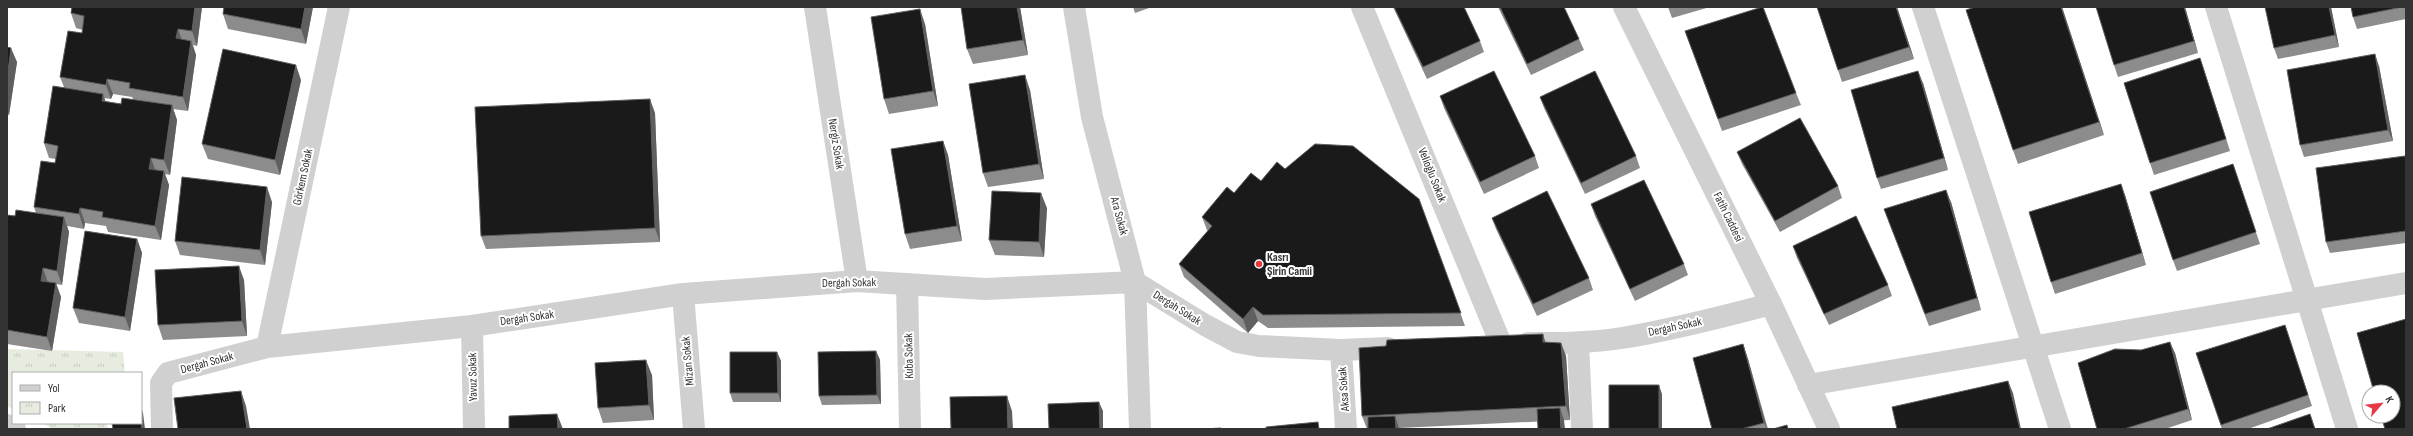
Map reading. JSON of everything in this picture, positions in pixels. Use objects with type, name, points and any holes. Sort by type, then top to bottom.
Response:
[{"type":"street","name":"Görkem Sokak","points":[[267,347],[338,7]]},
{"type":"street","name":"Nergiz Sokak","points":[[815,7],[857,281]]},
{"type":"street","name":"Ara Sokak","points":[[1074,7],[1092,117],[1135,282],[1140,429]]},
{"type":"street","name":"Velioğlu Sokak","points":[[1362,7],[1501,344]]},
{"type":"street","name":"Fatih Caddesi","points":[[1624,7],[1771,304],[1829,429]]},
{"type":"street","points":[[1923,7],[2060,429]]},
{"type":"street","points":[[2216,7],[2347,429]]},
{"type":"street","name":"Dergah Sokak","points":[[162,429],[161,383],[168,373],[267,347],[472,326],[683,294],[857,281],[985,289],[1135,282],[1205,325],[1237,342],[1259,346],[1341,350],[1409,347]]},
{"type":"street","points":[[1808,385],[2406,283]]},
{"type":"street","name":"Kuba Sokak","points":[[907,284],[910,429]]},
{"type":"street","name":"Mizan Sokak","points":[[683,294],[694,429]]},
{"type":"street","name":"Dergah Sokak","points":[[1478,344],[1578,343],[1621,338],[1706,321],[1771,304]]},
{"type":"street","name":"Yavuz Sokak","points":[[472,326],[474,429]]},
{"type":"street","points":[[1578,343],[1582,429]]},
{"type":"street","name":"Aksa Sokak","points":[[1341,350],[1346,429]]},
{"type":"street","points":[[7,425],[15,429]]},
{"type":"green space","points":[[7,349],[123,352],[125,372],[12,372],[12,408],[7,406]]},
{"type":"green space","points":[[44,424],[107,424],[108,429],[53,429]]},
{"type":"building","points":[[72,7],[195,7],[192,31],[178,29],[176,38],[191,41],[183,97],[129,88],[130,83],[107,79],[106,85],[60,77],[68,31],[82,33],[84,16],[71,13]]},
{"type":"building","points":[[224,7],[305,7],[301,29],[223,14]]},
{"type":"building","points":[[961,7],[1017,7],[1023,40],[967,49]]},
{"type":"building","points":[[1394,7],[1464,7],[1480,41],[1423,67]]},
{"type":"building","points":[[1500,7],[1564,7],[1579,39],[1527,64]]},
{"type":"building","points":[[1763,7],[1796,93],[1718,119],[1685,31]]},
{"type":"building","points":[[1817,7],[1896,7],[1909,47],[1838,70]]},
{"type":"building","points":[[1975,7],[2061,7],[2099,122],[2013,150],[1966,10]]},
{"type":"building","points":[[2096,7],[2184,7],[2194,41],[2114,65]]},
{"type":"building","points":[[2265,7],[2329,7],[2335,35],[2274,48]]},
{"type":"building","points":[[2351,7],[2402,7],[2353,17]]},
{"type":"building","points":[[920,9],[933,91],[884,99],[871,17]]},
{"type":"building","points":[[7,47],[11,48],[7,79]]},
{"type":"building","points":[[223,49],[296,65],[275,160],[202,144]]},
{"type":"building","points":[[2375,54],[2388,130],[2300,145],[2287,70]]},
{"type":"building","points":[[2200,58],[2226,139],[2150,163],[2124,83]]},
{"type":"building","points":[[1494,71],[1535,156],[1480,182],[1440,96]]},
{"type":"building","points":[[1595,71],[1636,156],[1581,183],[1540,97]]},
{"type":"building","points":[[1918,71],[1944,158],[1877,178],[1851,90]]},
{"type":"building","points":[[1025,75],[1039,164],[983,173],[969,84]]},
{"type":"building","points":[[53,86],[103,94],[102,101],[121,104],[122,98],[172,105],[164,160],[151,158],[149,169],[164,171],[155,226],[102,217],[103,212],[80,208],[79,214],[34,207],[41,161],[55,163],[58,146],[44,143]]},
{"type":"building","points":[[650,99],[655,228],[481,236],[475,107]]},
{"type":"building","points":[[1800,118],[1838,186],[1775,221],[1737,152]]},
{"type":"building","points":[[943,141],[957,226],[905,234],[891,149]]},
{"type":"building","points":[[1315,144],[1353,146],[1419,199],[1461,313],[1263,315],[1253,307],[1243,319],[1179,264],[1212,226],[1202,217],[1227,187],[1234,193],[1251,173],[1261,181],[1277,162],[1285,169]]},
{"type":"building","points":[[2405,156],[2406,231],[2326,242],[2316,168]]},
{"type":"building","points":[[2233,164],[2256,232],[2173,260],[2150,192]]},
{"type":"building","points":[[182,177],[267,187],[260,250],[175,241]]},
{"type":"building","points":[[1644,180],[1684,264],[1630,289],[1591,204]]},
{"type":"building","points":[[2121,184],[2142,253],[2051,282],[2029,212]]},
{"type":"building","points":[[1946,190],[1977,298],[1925,314],[1884,209]]},
{"type":"building","points":[[992,191],[1041,193],[1039,242],[989,240]]},
{"type":"building","points":[[1547,191],[1589,278],[1533,304],[1492,218]]},
{"type":"building","points":[[16,210],[64,217],[57,271],[43,268],[41,281],[56,283],[47,337],[7,330],[7,215],[15,216]]},
{"type":"building","points":[[1856,216],[1888,285],[1824,314],[1793,246]]},
{"type":"building","points":[[85,231],[137,239],[125,317],[73,308]]},
{"type":"building","points":[[239,266],[242,321],[158,325],[155,270]]},
{"type":"building","points":[[2406,319],[2406,429],[2385,429],[2383,424],[2401,424],[2401,384],[2372,384],[2357,333]]},
{"type":"building","points":[[2285,325],[2308,395],[2221,425],[2196,353]]},
{"type":"building","points":[[1543,334],[1543,342],[1561,343],[1566,406],[1362,416],[1359,348],[1386,346],[1387,340]]},
{"type":"building","points":[[2170,342],[2188,409],[2124,429],[2097,429],[2078,363],[2115,349],[2141,350]]},
{"type":"building","points":[[1743,344],[1764,423],[1741,429],[1712,429],[1693,358]]},
{"type":"building","points":[[876,351],[877,395],[819,396],[818,352]]},
{"type":"building","points":[[730,352],[777,352],[778,393],[730,393]]},
{"type":"building","points":[[646,360],[649,405],[598,408],[595,363]]},
{"type":"building","points":[[2008,381],[2020,429],[1897,429],[1892,407]]},
{"type":"building","points":[[1609,385],[1659,385],[1659,429],[1609,429]]},
{"type":"building","points":[[241,391],[247,429],[178,429],[174,398]]},
{"type":"building","points":[[1007,396],[1008,429],[951,429],[950,397]]},
{"type":"building","points":[[1099,402],[1100,429],[1049,429],[1048,404]]},
{"type":"building","points":[[1560,408],[1561,429],[1538,429],[1537,409]]},
{"type":"building","points":[[557,414],[558,429],[509,429],[509,416]]},
{"type":"building","points":[[2310,414],[2315,429],[2267,429]]},
{"type":"building","points":[[1395,416],[1396,429],[1368,429],[1368,417]]},
{"type":"building","points":[[1318,422],[1319,429],[1266,429],[1266,427]]},
{"type":"building","points":[[112,424],[141,424],[142,429],[113,429]]},
{"type":"building","points":[[1787,425],[1788,429],[1773,429]]},
{"type":"place","name":"Kasrı Şirin Camii","points":[[1259,264]]}]
